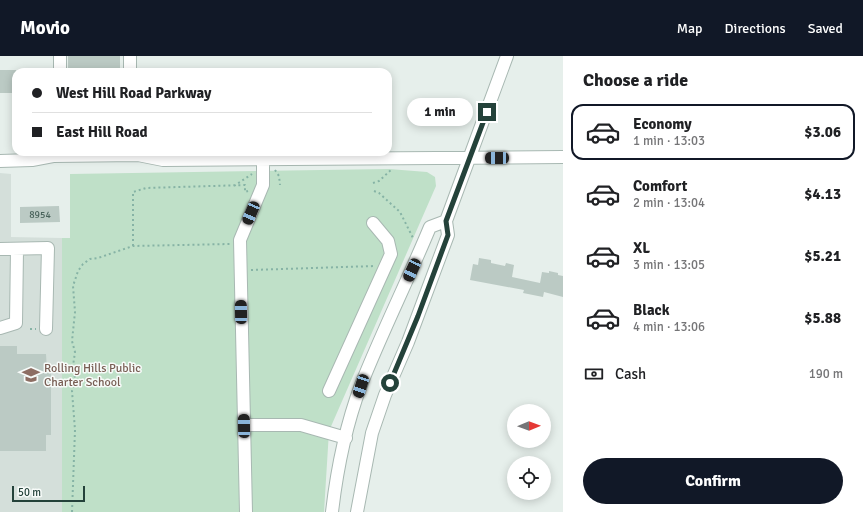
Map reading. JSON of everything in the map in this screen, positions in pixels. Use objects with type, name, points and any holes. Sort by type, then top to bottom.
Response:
[{"type":"street","points":[[60,56],[60,68]]},
{"type":"street","points":[[130,56],[130,68]]},
{"type":"street","points":[[357,512],[372,434],[385,395],[418,316],[448,235],[446,221],[507,56]]},
{"type":"street","points":[[0,161],[32,160],[51,156]]},
{"type":"street","points":[[142,156],[163,160],[263,158],[563,157]]},
{"type":"street","points":[[246,512],[240,240],[263,185],[263,158]]},
{"type":"street","points":[[332,512],[346,438],[361,386],[430,227],[446,221]]},
{"type":"street","points":[[329,391],[391,254],[388,240],[374,223]]},
{"type":"street","points":[[0,249],[18,250],[48,248],[46,329]]},
{"type":"street","points":[[0,328],[16,323],[18,250]]},
{"type":"street","points":[[244,426],[301,425],[346,438]]},
{"type":"path","points":[[373,183],[379,181],[392,169]]},
{"type":"path","points":[[274,170],[279,176],[280,185]]},
{"type":"path","points":[[234,186],[254,172]]},
{"type":"path","points":[[134,246],[133,192],[143,188],[245,185],[245,192],[252,191]]},
{"type":"path","points":[[374,192],[379,193],[400,212],[415,241]]},
{"type":"path","points":[[72,512],[75,430],[72,391],[75,378],[73,366],[75,352],[72,341],[76,312],[74,281],[78,271],[86,261],[134,246],[231,244]]},
{"type":"path","points":[[246,270],[378,266]]},
{"type":"shaded area","name":"Rolling Hills Public Charter School","points":[[0,173],[11,174],[11,237],[62,238],[62,512],[0,512]]},
{"type":"green space","points":[[389,169],[427,172],[435,177],[436,186],[329,431],[324,512],[62,512],[62,238],[70,238],[70,174]]},
{"type":"building","points":[[68,56],[120,56],[120,68],[68,68]]},
{"type":"building","points":[[0,70],[12,70],[12,93],[0,93]]},
{"type":"building","points":[[59,206],[60,222],[20,223],[20,207]]},
{"type":"building","points":[[479,258],[491,260],[491,263],[505,266],[506,263],[514,265],[512,277],[540,283],[542,272],[549,273],[549,271],[558,273],[558,275],[563,276],[563,297],[544,292],[543,297],[523,293],[524,290],[470,280],[473,264],[478,265]]},
{"type":"building","points":[[0,346],[17,346],[17,354],[46,354],[47,370],[51,370],[51,435],[46,435],[46,451],[0,451]]},
{"type":"place","name":"Rolling Hills Public Charter School","points":[[31,375]]},
{"type":"route","points":[[390,383],[408,342],[448,235],[446,221],[487,112]]}]
